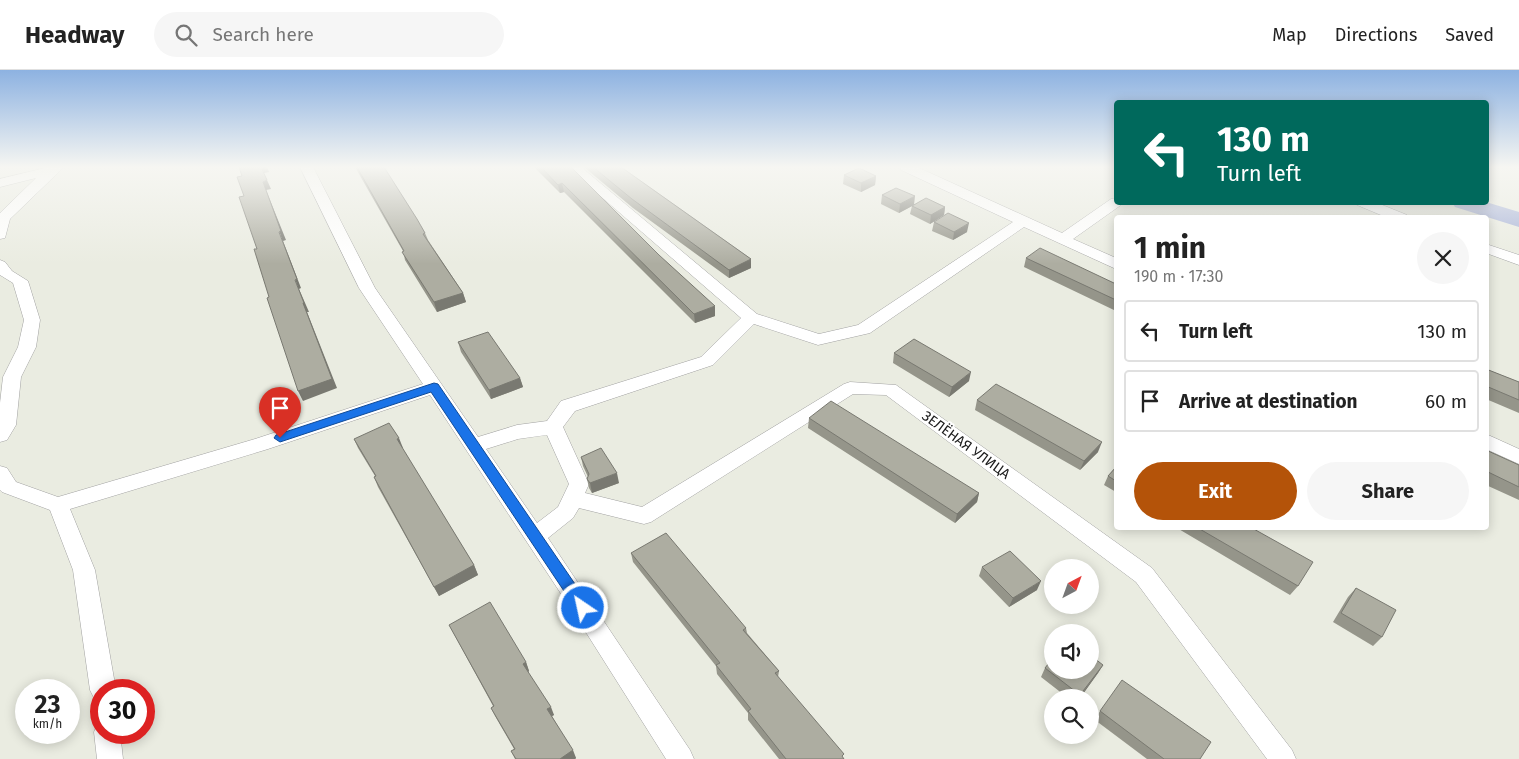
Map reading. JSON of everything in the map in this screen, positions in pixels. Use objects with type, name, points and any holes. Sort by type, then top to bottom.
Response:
[{"type":"street","points":[[0,235],[3,218],[22,199]]},
{"type":"street","points":[[322,199],[367,288],[535,536],[680,759]]},
{"type":"street","points":[[611,199],[751,318],[818,340],[864,328],[1023,221]]},
{"type":"street","points":[[976,199],[1114,263]]},
{"type":"street","points":[[1063,239],[1114,203]]},
{"type":"street","points":[[1370,205],[1394,215]]},
{"type":"street","points":[[1489,249],[1519,260]]},
{"type":"street","points":[[0,265],[7,274],[20,281],[32,320],[27,347],[12,377],[7,425],[0,435]]},
{"type":"street","points":[[473,446],[517,432],[553,427],[568,406],[708,361],[751,318]]},
{"type":"street","points":[[0,473],[9,487],[58,505],[261,444],[434,387]]},
{"type":"street","name":"ЗЕЛЁНАЯ УЛИЦА","points":[[572,498],[644,516],[850,388],[890,389],[1144,575],[1283,759]]},
{"type":"street","points":[[535,536],[566,512],[579,484],[553,427]]},
{"type":"street","points":[[1489,442],[1519,457]]},
{"type":"street","points":[[58,505],[84,570],[101,679]]},
{"type":"street","points":[[108,744],[110,759]]},
{"type":"building","points":[[240,199],[269,199],[281,231],[279,232],[297,279],[295,280],[303,303],[332,379],[298,391],[267,298],[269,297],[254,249],[257,249]]},
{"type":"building","points":[[375,199],[404,199],[425,233],[423,234],[463,293],[434,302],[402,252],[404,251]]},
{"type":"building","points":[[578,199],[603,199],[659,255],[715,306],[694,314]]},
{"type":"building","points":[[632,199],[666,199],[751,259],[729,270]]},
{"type":"building","points":[[890,199],[909,199],[900,204]]},
{"type":"building","points":[[924,199],[928,199],[945,207],[931,215],[912,206]]},
{"type":"building","points":[[948,213],[969,223],[954,232],[934,222]]},
{"type":"building","points":[[1040,248],[1114,283],[1114,299],[1026,258]]},
{"type":"building","points":[[488,332],[520,378],[489,390],[458,342]]},
{"type":"building","points":[[914,339],[971,372],[952,387],[894,353]]},
{"type":"building","points":[[1489,370],[1519,382],[1519,400],[1489,387]]},
{"type":"building","points":[[996,384],[1102,442],[1084,461],[977,400]]},
{"type":"building","points":[[831,401],[979,493],[957,514],[809,418]]},
{"type":"building","points":[[389,423],[474,565],[434,587],[374,477],[376,476],[354,439]]},
{"type":"building","points":[[601,448],[617,473],[590,483],[587,479],[589,474],[581,457]]},
{"type":"building","points":[[1489,451],[1519,465],[1519,487],[1489,472]]},
{"type":"building","points":[[1114,469],[1114,480],[1108,476]]},
{"type":"building","points":[[1201,530],[1256,530],[1313,562],[1298,586]]},
{"type":"building","points":[[666,533],[746,628],[743,630],[779,671],[775,673],[844,754],[842,756],[844,759],[786,759],[748,711],[751,709],[716,665],[720,663],[631,553]]},
{"type":"building","points":[[1010,551],[1041,581],[1013,598],[982,567]]},
{"type":"building","points":[[1356,588],[1396,610],[1382,637],[1341,613]]},
{"type":"building","points":[[490,602],[526,662],[523,664],[551,707],[547,709],[573,750],[560,759],[516,759],[511,751],[515,749],[491,708],[494,706],[449,625]]},
{"type":"building","points":[[1099,662],[1103,665],[1099,670]]},
{"type":"building","points":[[1059,679],[1092,679],[1085,689],[1072,689]]},
{"type":"building","points":[[1122,680],[1211,742],[1200,759],[1164,759],[1100,711]]},
{"type":"waterway","points":[[1472,205],[1519,220]]},
{"type":"route","points":[[280,438],[434,387],[583,608]]}]
